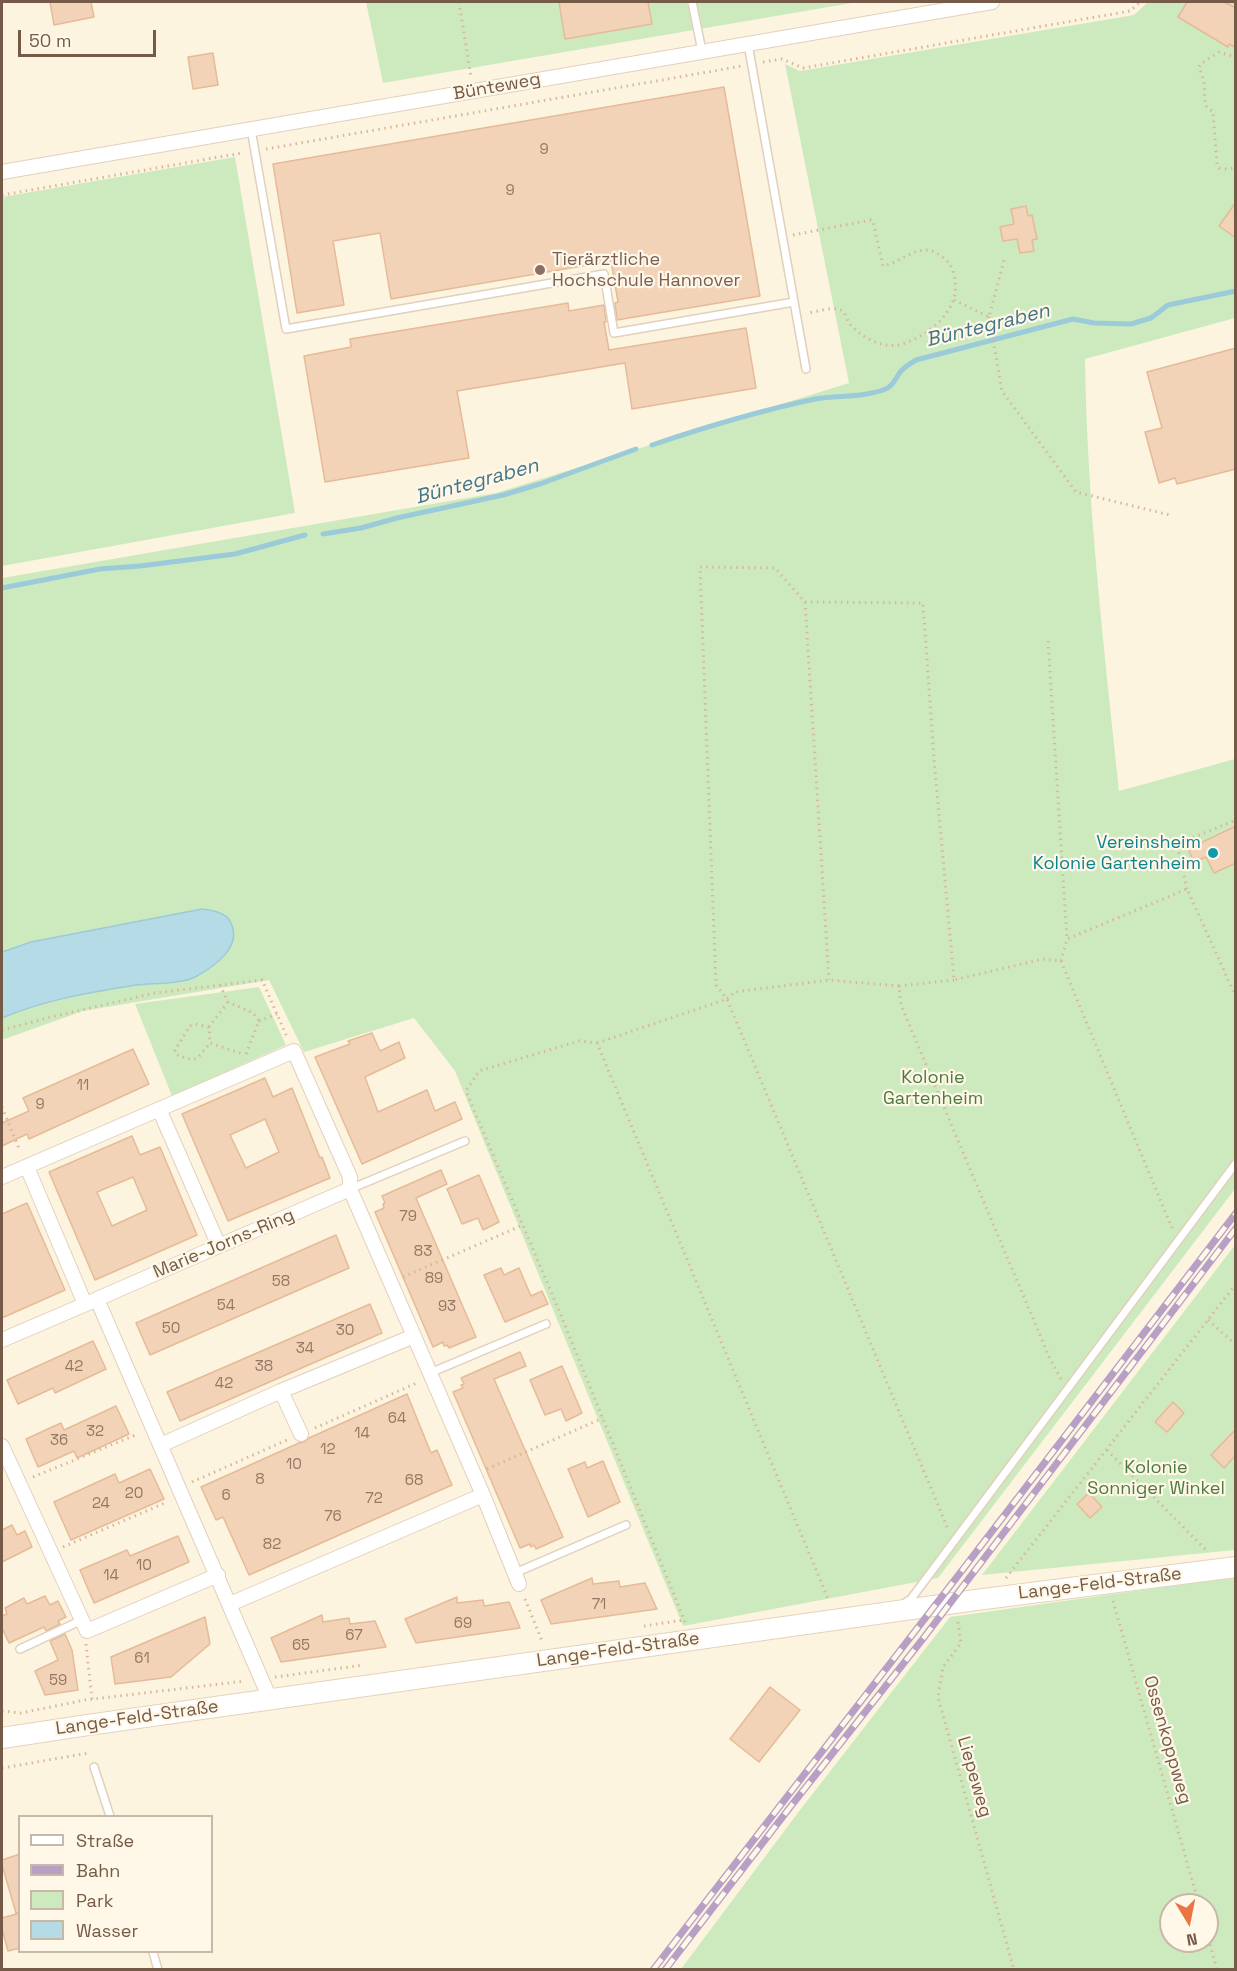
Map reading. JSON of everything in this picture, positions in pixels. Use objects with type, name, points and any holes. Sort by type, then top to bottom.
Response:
[{"type":"street","name":"Bünteweg","points":[[2,172],[992,2]]},
{"type":"street","points":[[2,1178],[294,1050],[350,1177],[350,1189],[517,1578]]},
{"type":"street","points":[[159,1109],[219,1246]]},
{"type":"street","points":[[27,1167],[161,1445],[270,1699]]},
{"type":"street","name":"Marie-Jorns-Ring","points":[[2,1340],[350,1189]]},
{"type":"street","points":[[161,1445],[281,1391],[414,1336]]},
{"type":"street","points":[[281,1391],[301,1434]]},
{"type":"street","points":[[2,1446],[85,1625],[218,1575]]},
{"type":"street","points":[[230,1604],[483,1495]]},
{"type":"street","name":"Lange-Feld-Straße","points":[[2,1738],[976,1600],[1230,1567]]},
{"type":"lane","points":[[692,2],[702,51]]},
{"type":"lane","points":[[748,44],[806,369]]},
{"type":"lane","points":[[251,129],[286,329],[604,274],[614,333],[794,302]]},
{"type":"lane","points":[[350,1189],[465,1141]]},
{"type":"lane","points":[[890,1612],[911,1599],[1236,1163]]},
{"type":"lane","points":[[430,1373],[546,1324]]},
{"type":"lane","points":[[517,1578],[626,1525]]},
{"type":"lane","points":[[20,1649],[85,1625]]},
{"type":"lane","points":[[94,1767],[110,1815]]},
{"type":"lane","points":[[153,1953],[158,1970]]},
{"type":"path","points":[[459,2],[473,91]]},
{"type":"path","points":[[2,195],[782,59],[803,68],[1130,12],[1140,2]]},
{"type":"path","points":[[1236,59],[1219,52],[1199,67],[1204,81],[1205,105],[1213,112],[1217,165],[1223,169],[1236,166]]},
{"type":"path","points":[[782,237],[871,220],[883,266],[909,253],[926,250],[935,251],[947,261],[953,270],[956,287],[954,300],[947,313],[923,335],[900,345],[890,346],[864,336],[850,324],[843,311],[837,308],[796,315]]},
{"type":"path","points":[[1005,256],[989,317],[1002,391],[1076,492],[1170,515]]},
{"type":"path","points":[[954,300],[989,317]]},
{"type":"path","points":[[829,980],[805,602],[775,568],[700,567],[716,984],[727,999],[953,1542]]},
{"type":"path","points":[[805,602],[923,603],[934,759],[954,980]]},
{"type":"path","points":[[1048,641],[1067,939],[1061,961],[1178,1241]]},
{"type":"path","points":[[1236,820],[1187,840],[1178,849],[1188,889],[1236,997]]},
{"type":"path","points":[[1067,939],[1188,889]]},
{"type":"path","points":[[692,1640],[603,1418],[466,1091],[479,1071],[579,1041],[597,1043],[727,999],[735,992],[829,980],[899,986],[954,980],[1043,958],[1061,961]]},
{"type":"path","points":[[2,1030],[155,993],[262,980],[294,1050]]},
{"type":"path","points":[[220,985],[228,1002],[253,1012],[259,1020]]},
{"type":"path","points":[[899,986],[901,1005],[1050,1359],[1067,1390]]},
{"type":"path","points":[[209,1027],[195,1024],[190,1026],[175,1050],[175,1054],[190,1060],[196,1059],[210,1043],[209,1027],[228,1002]]},
{"type":"path","points":[[251,1069],[245,1055],[259,1020],[277,1014]]},
{"type":"path","points":[[210,1043],[245,1055]]},
{"type":"path","points":[[597,1043],[836,1620]]},
{"type":"path","points":[[2,1107],[27,1167]]},
{"type":"path","points":[[391,1283],[523,1225]]},
{"type":"path","points":[[1003,1582],[1236,1284]]},
{"type":"path","points":[[1208,1319],[1236,1345]]},
{"type":"path","points":[[474,1474],[603,1418]]},
{"type":"path","points":[[19,1483],[153,1428]]},
{"type":"path","points":[[1106,1450],[1230,1567]]},
{"type":"path","points":[[51,1552],[183,1495]]},
{"type":"path","points":[[517,1578],[542,1641]]},
{"type":"path","name":"Ossenkoppweg","points":[[1108,1583],[1196,1893]]},
{"type":"path","name":"Liepeweg","points":[[976,1600],[958,1621],[961,1643],[943,1667],[938,1698],[1014,1970]]},
{"type":"path","points":[[637,1627],[684,1620]]},
{"type":"path","points":[[85,1625],[92,1700]]},
{"type":"path","points":[[2,1711],[21,1713],[92,1700],[367,1665]]},
{"type":"path","points":[[2,1768],[89,1753]]},
{"type":"path","points":[[1212,1953],[1217,1970]]},
{"type":"green space","points":[[366,2],[858,2],[383,83]]},
{"type":"green space","name":"Kolonie Gartenheim","points":[[1148,2],[1235,2],[1235,318],[1085,359],[1089,467],[1102,629],[1119,791],[1235,759],[1235,1189],[938,1578],[683,1626],[455,1071],[414,1018],[304,1052],[269,980],[83,1011],[2,1040],[2,578],[496,493],[849,383],[785,64],[800,71],[1134,15]]},
{"type":"green space","points":[[235,157],[295,513],[2,566],[2,197]]},
{"type":"green space","points":[[259,987],[286,1045],[172,1096],[135,1004]]},
{"type":"green space","name":"Kolonie Sonniger Winkel","points":[[1235,1245],[1235,1550],[982,1575]]},
{"type":"green space","points":[[1235,1577],[1235,1969],[681,1969],[800,1810],[950,1617]]},
{"type":"water","points":[[202,909],[225,915],[233,930],[233,939],[225,955],[195,977],[183,981],[136,985],[68,997],[2,1018],[2,952],[31,942]]},
{"type":"building","points":[[50,2],[91,2],[94,17],[54,25]]},
{"type":"building","points":[[559,2],[648,2],[652,24],[565,39]]},
{"type":"building","points":[[1187,2],[1224,2],[1236,8],[1236,48],[1229,44],[1228,47],[1178,17]]},
{"type":"building","points":[[213,53],[218,85],[193,89],[188,57]]},
{"type":"building","points":[[724,87],[760,296],[617,320],[615,303],[618,302],[611,261],[391,299],[380,233],[333,241],[344,305],[297,313],[273,164]]},
{"type":"building","points":[[1236,202],[1236,238],[1219,226]]},
{"type":"building","points":[[1026,206],[1028,216],[1032,215],[1037,239],[1032,240],[1034,251],[1020,253],[1017,239],[1003,241],[1000,227],[1014,224],[1011,209]]},
{"type":"building","points":[[568,303],[569,311],[604,305],[606,322],[604,322],[609,350],[746,328],[756,388],[632,409],[625,363],[457,391],[469,458],[325,482],[304,356],[351,347],[350,339]]},
{"type":"building","points":[[1236,348],[1236,469],[1177,484],[1175,478],[1159,483],[1145,432],[1162,428],[1147,372]]},
{"type":"building","name":"Vereinsheim Kolonie Gartenheim","points":[[1236,826],[1236,863],[1214,873],[1206,857],[1194,862],[1188,849]]},
{"type":"building","points":[[372,1033],[380,1051],[399,1042],[405,1058],[365,1077],[378,1112],[427,1090],[435,1111],[455,1102],[462,1119],[362,1164],[315,1057],[350,1044],[348,1041]]},
{"type":"building","points":[[133,1049],[149,1084],[29,1139],[27,1134],[2,1146],[2,1123],[29,1111],[23,1098]]},
{"type":"building","points":[[265,1078],[273,1097],[292,1088],[330,1178],[228,1221],[182,1114]],"holes":[[[265,1119],[279,1152],[246,1168],[230,1135]]]},
{"type":"building","points":[[132,1136],[140,1155],[160,1147],[197,1235],[95,1280],[49,1172]],"holes":[[[133,1177],[147,1210],[112,1226],[97,1192]]]},
{"type":"building","points":[[441,1170],[447,1184],[416,1198],[476,1337],[449,1348],[447,1345],[444,1346],[443,1342],[433,1347],[375,1212],[384,1208],[385,1203],[382,1196]]},
{"type":"building","points":[[479,1175],[499,1222],[483,1230],[478,1218],[462,1224],[447,1189]]},
{"type":"building","points":[[27,1203],[65,1290],[2,1318],[2,1214]]},
{"type":"building","points":[[336,1235],[349,1268],[150,1355],[136,1323]]},
{"type":"building","points":[[501,1268],[504,1275],[519,1268],[531,1296],[542,1291],[548,1304],[505,1322],[484,1275]]},
{"type":"building","points":[[370,1304],[382,1333],[180,1421],[167,1392]]},
{"type":"building","points":[[93,1341],[106,1369],[55,1393],[53,1388],[18,1404],[7,1380]]},
{"type":"building","points":[[520,1352],[526,1366],[494,1379],[563,1537],[536,1549],[530,1544],[520,1548],[453,1392],[463,1388],[461,1378]]},
{"type":"building","points":[[562,1366],[582,1413],[566,1421],[561,1409],[545,1415],[530,1380]]},
{"type":"building","points":[[407,1394],[431,1453],[437,1450],[452,1485],[249,1575],[223,1517],[216,1520],[201,1487]]},
{"type":"building","points":[[1173,1402],[1184,1413],[1167,1432],[1155,1422]]},
{"type":"building","points":[[116,1406],[129,1434],[77,1458],[74,1451],[38,1467],[26,1439],[61,1423],[64,1430]]},
{"type":"building","points":[[1236,1429],[1236,1455],[1224,1468],[1211,1455]]},
{"type":"building","points":[[603,1461],[620,1502],[588,1517],[568,1469],[585,1462],[587,1468]]},
{"type":"building","points":[[150,1469],[164,1499],[71,1540],[54,1502],[115,1474],[119,1483]]},
{"type":"building","points":[[1089,1493],[1102,1507],[1090,1518],[1077,1504]]},
{"type":"building","points":[[12,1525],[17,1535],[25,1531],[32,1547],[2,1562],[2,1530]]},
{"type":"building","points":[[178,1536],[189,1562],[94,1603],[80,1570],[127,1550],[130,1556]]},
{"type":"building","points":[[592,1578],[593,1584],[619,1581],[620,1587],[645,1583],[657,1609],[551,1624],[541,1600]]},
{"type":"building","points":[[45,1596],[50,1605],[58,1601],[66,1617],[58,1621],[60,1624],[46,1631],[44,1627],[9,1643],[2,1628],[2,1616],[7,1614],[5,1608],[24,1598],[27,1604]]},
{"type":"building","points":[[457,1597],[457,1603],[483,1600],[484,1606],[509,1602],[520,1628],[416,1643],[405,1619]]},
{"type":"building","points":[[322,1615],[323,1622],[349,1618],[350,1624],[375,1621],[386,1647],[281,1662],[271,1638]]},
{"type":"building","points":[[205,1617],[210,1644],[171,1677],[115,1684],[111,1657]]},
{"type":"building","points":[[65,1634],[72,1650],[78,1690],[45,1695],[35,1671],[58,1660],[50,1641]]},
{"type":"building","points":[[770,1687],[800,1710],[759,1762],[730,1739]]},
{"type":"building","points":[[18,1855],[18,1912],[16,1913],[2,1860]]},
{"type":"building","points":[[18,1914],[18,1948],[8,1951],[2,1929],[2,1918]]},
{"type":"waterway","name":"Büntegraben","points":[[652,445],[732,420],[794,404],[883,390],[892,385],[903,370],[916,360],[1073,319],[1094,323],[1131,324],[1151,318],[1168,305],[1236,291]]},
{"type":"waterway","name":"Büntegraben","points":[[323,534],[361,528],[503,495],[636,449]]},
{"type":"waterway","name":"Büntegraben","points":[[2,588],[100,569],[235,554],[305,535]]},
{"type":"railway","points":[[653,1970],[1236,1213]]},
{"type":"railway","points":[[665,1970],[922,1640],[1236,1228]]},
{"type":"place","name":"Tierärztliche Hochschule Hannover","points":[[540,270]]},
{"type":"place","name":"Vereinsheim Kolonie Gartenheim","points":[[1213,853]]}]
